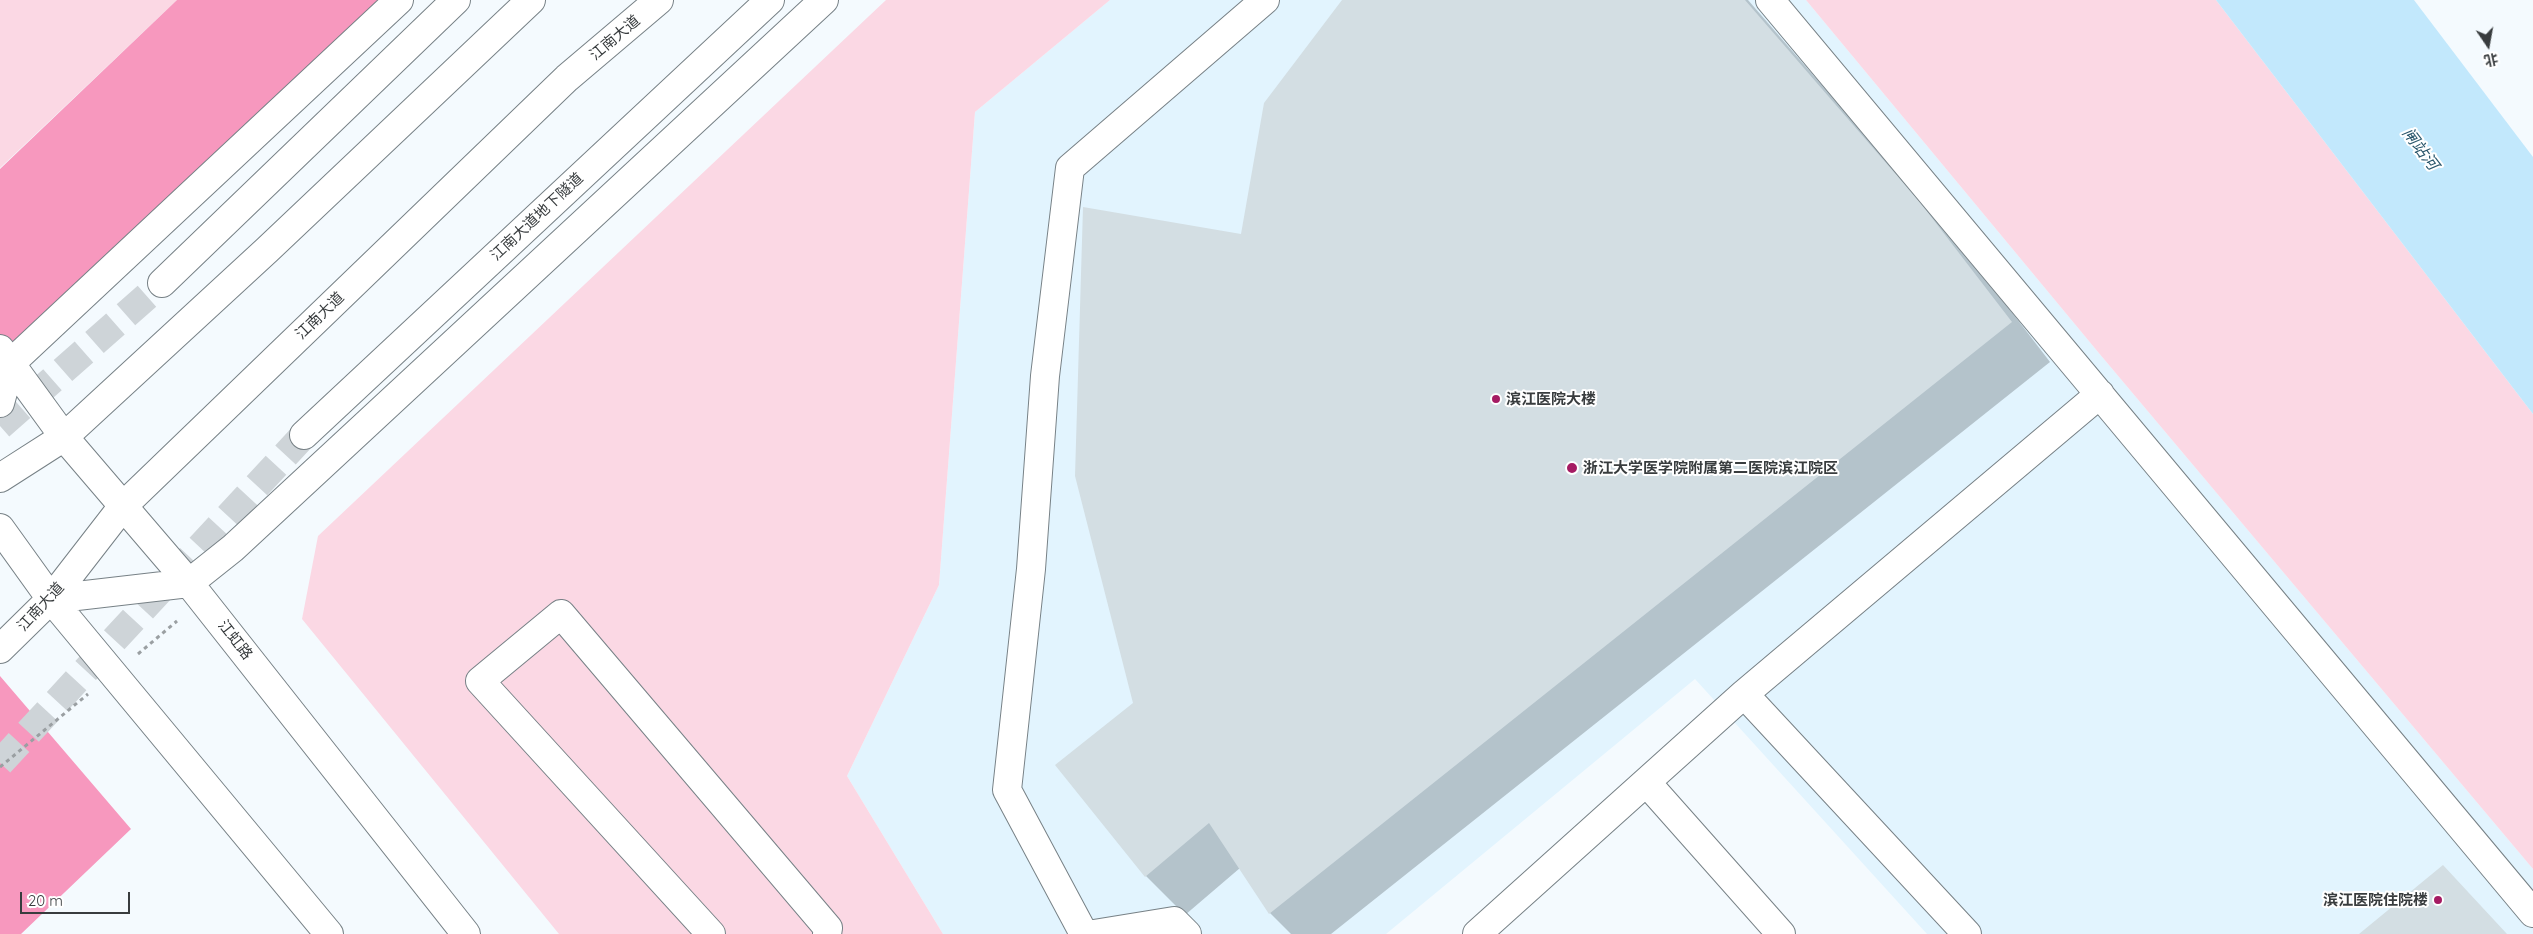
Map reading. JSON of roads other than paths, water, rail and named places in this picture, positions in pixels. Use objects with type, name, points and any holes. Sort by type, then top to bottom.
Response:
[{"type":"main road","points":[[0,403],[6,356],[399,0]]},
{"type":"main road","points":[[162,283],[456,0]]},
{"type":"main road","points":[[0,478],[64,437],[267,250],[531,0]]},
{"type":"main road","name":"江南大道","points":[[0,649],[52,600],[123,506],[567,78],[659,0]]},
{"type":"main road","name":"江南大道地下隧道","points":[[304,434],[770,0]]},
{"type":"main road","points":[[52,600],[190,583],[240,541],[824,0]]},
{"type":"main road","points":[[1084,934],[1007,790],[1031,569],[1045,376],[1070,168],[1265,0]]},
{"type":"main road","points":[[1770,0],[2533,913]]},
{"type":"main road","name":"江虹路","points":[[6,356],[64,437],[190,583],[466,934]]},
{"type":"main road","points":[[1477,934],[1744,694],[2100,394]]},
{"type":"main road","points":[[0,528],[52,600],[329,934]]},
{"type":"main road","points":[[711,934],[480,681],[561,614],[828,928],[827,934]]},
{"type":"main road","points":[[1744,694],[1967,934]]},
{"type":"main road","points":[[1647,783],[1781,934]]},
{"type":"main road","points":[[1094,934],[1174,921],[1187,934]]},
{"type":"water","name":"闸站河","points":[[2216,0],[2414,0],[2533,157],[2533,414]]},
{"type":"tunnel","points":[[0,426],[162,283]]},
{"type":"tunnel","points":[[0,763],[304,435]]},
{"type":"place","name":"滨江医院大楼","points":[[1496,399]]},
{"type":"place","name":"浙江大学医学院附属第二医院滨江院区","points":[[1572,468]]},
{"type":"place","name":"滨江医院住院楼","points":[[2438,900]]}]
